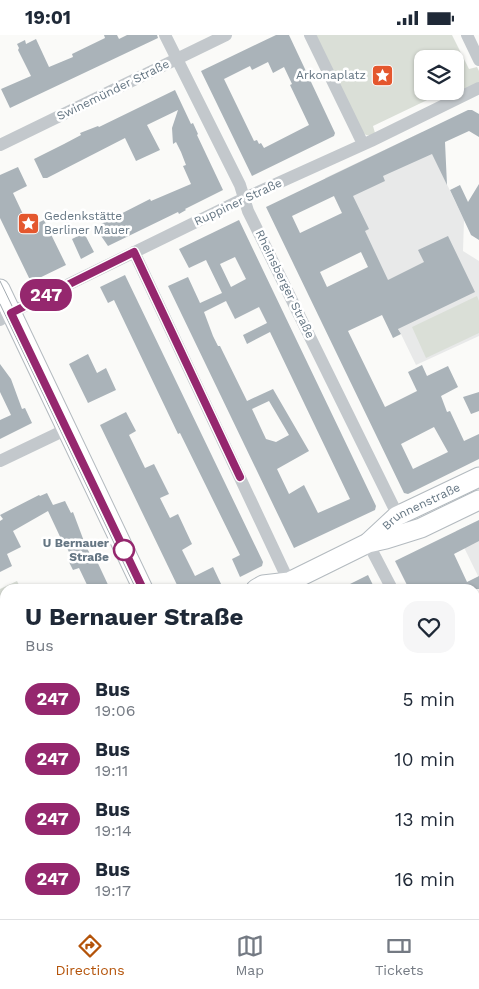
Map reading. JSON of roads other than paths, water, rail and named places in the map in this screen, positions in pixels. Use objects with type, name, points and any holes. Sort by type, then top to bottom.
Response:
[{"type":"main road","points":[[0,289],[5,317],[67,429],[141,584]]},
{"type":"main road","name":"Brunnenstraße","points":[[287,584],[368,543],[479,477]]},
{"type":"main road","name":"Brunnenstraße","points":[[402,524],[421,528],[479,500]]},
{"type":"street","name":"Rheinsberger Straße","points":[[165,35],[240,185],[248,211],[402,524]]},
{"type":"street","name":"Swinemünder Straße","points":[[0,145],[226,35]]},
{"type":"street","points":[[310,35],[363,144]]},
{"type":"street","points":[[467,35],[479,61]]},
{"type":"street","name":"Ruppiner Straße","points":[[5,317],[245,198],[479,88]]},
{"type":"street","points":[[134,252],[285,584]]},
{"type":"street","points":[[0,461],[67,429]]},
{"type":"street","points":[[368,543],[389,584]]},
{"type":"tram line","points":[[0,281],[146,584]]},
{"type":"tram line","points":[[0,304],[134,584]]},
{"type":"place","name":"Arkonaplatz","points":[[382,75]]},
{"type":"place","name":"Gedenkstätte Berliner Mauer","points":[[28,223]]},
{"type":"place","name":"U Bernauer Straße","points":[[124,550]]}]
